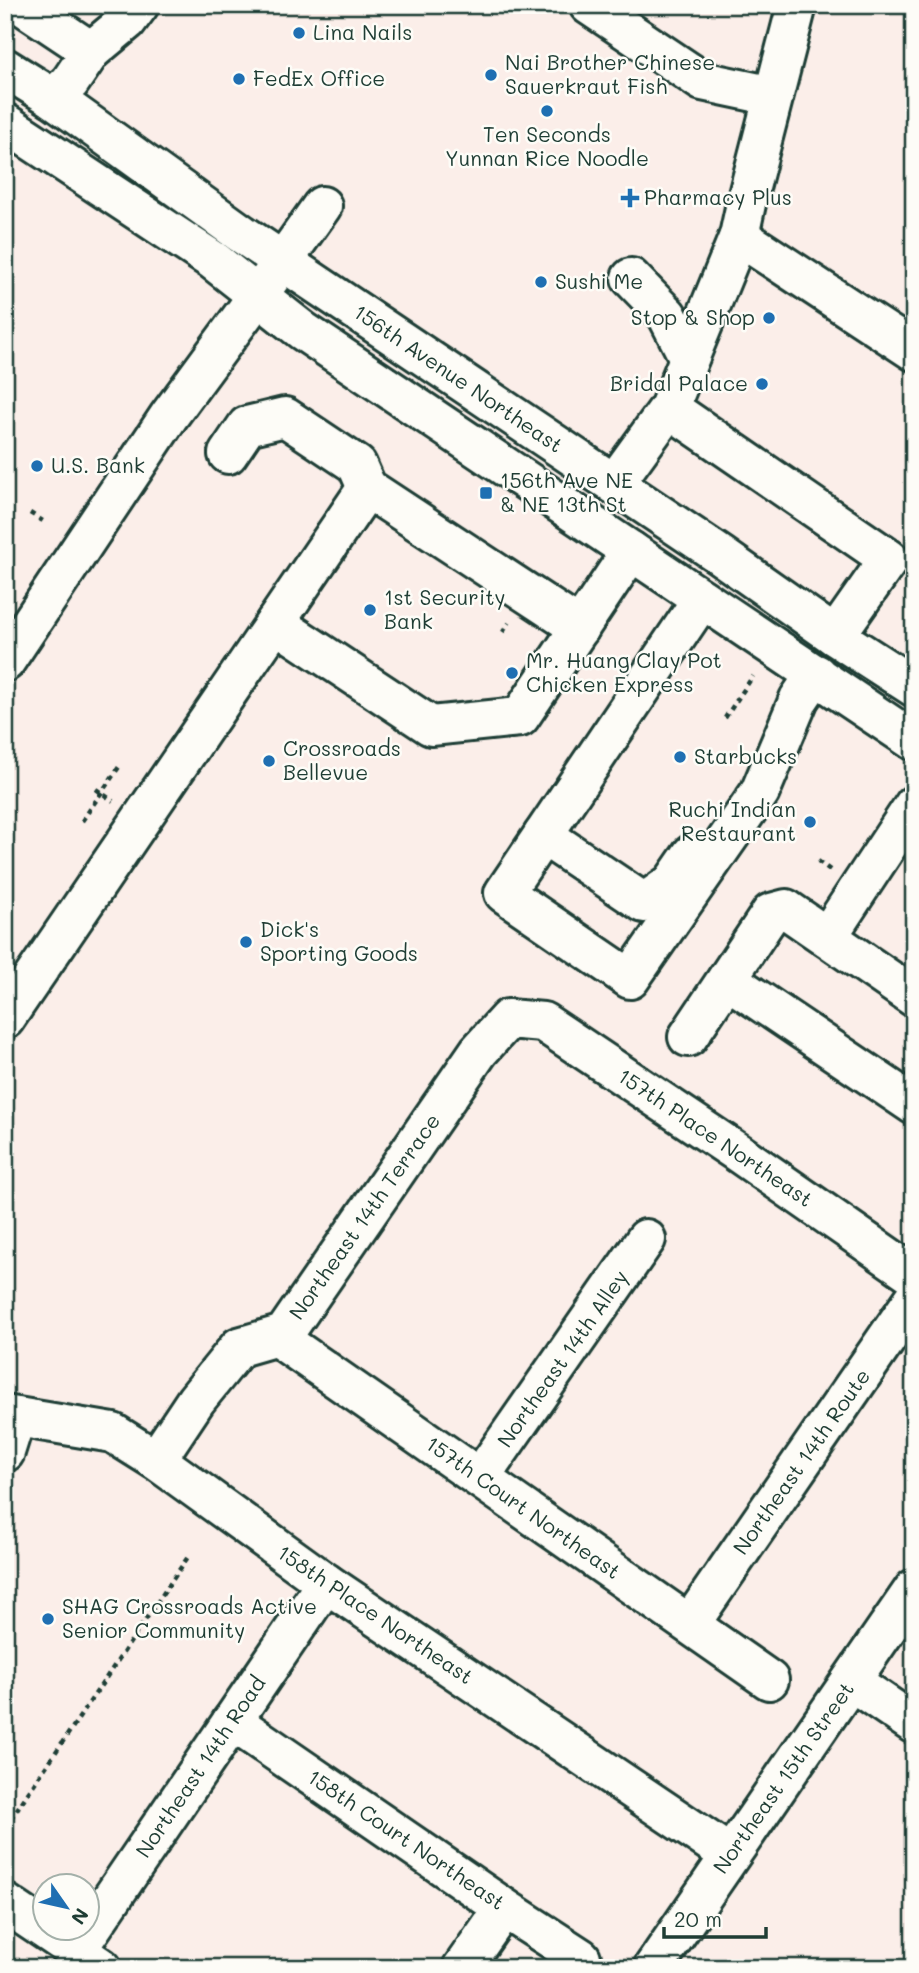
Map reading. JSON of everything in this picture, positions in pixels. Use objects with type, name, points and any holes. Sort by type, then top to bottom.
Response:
[{"type":"main road","points":[[22,5],[91,51]]},
{"type":"main road","points":[[53,98],[69,82],[91,51],[127,21],[139,5]]},
{"type":"main road","points":[[589,5],[702,81],[773,96]]},
{"type":"main road","points":[[614,484],[669,408],[739,236],[797,5]]},
{"type":"main road","name":"156th Avenue Northeast","points":[[5,68],[53,98],[283,261],[914,687]]},
{"type":"main road","points":[[5,123],[214,261],[303,331],[702,599],[807,687],[914,741]]},
{"type":"main road","points":[[5,662],[17,619],[322,206]]},
{"type":"main road","points":[[739,236],[914,351]]},
{"type":"main road","points":[[631,278],[667,316],[689,358]]},
{"type":"main road","points":[[669,408],[888,559],[835,636]]},
{"type":"main road","points":[[228,454],[247,426],[285,417],[357,466],[367,488],[580,628]]},
{"type":"main road","points":[[5,1020],[367,488]]},
{"type":"main road","points":[[275,623],[430,726],[520,718],[631,551]]},
{"type":"main road","points":[[702,599],[504,892],[630,979],[760,792],[807,687]]},
{"type":"main road","points":[[543,835],[644,903],[672,883],[807,687]]},
{"type":"main road","points":[[827,937],[914,805]]},
{"type":"main road","points":[[688,1037],[771,913],[786,909],[914,996]]},
{"type":"main road","points":[[727,979],[914,1105]]},
{"type":"main road","name":"157th Place Northeast","points":[[508,1019],[543,1022],[914,1275]]},
{"type":"main road","name":"Northeast 14th Terrace","points":[[156,1460],[196,1400],[239,1347],[284,1334],[479,1051],[508,1019]]},
{"type":"main road","name":"Northeast 14th Alley","points":[[480,1478],[646,1239]]},
{"type":"main road","name":"Northeast 14th Route","points":[[690,1624],[914,1299]]},
{"type":"main road","name":"157th Court Northeast","points":[[277,1337],[769,1680]]},
{"type":"main road","points":[[5,1452],[9,1445],[11,1416]]},
{"type":"main road","name":"158th Place Northeast","points":[[11,1416],[113,1433],[156,1460],[326,1583],[730,1856]]},
{"type":"main road","name":"Northeast 14th Road","points":[[89,1959],[232,1721],[326,1583]]},
{"type":"main road","name":"Northeast 15th Street","points":[[653,1968],[914,1589]]},
{"type":"main road","points":[[851,1681],[914,1724]]},
{"type":"main road","name":"158th Court Northeast","points":[[232,1721],[580,1958]]},
{"type":"main road","points":[[5,1903],[89,1959]]},
{"type":"main road","points":[[462,1968],[504,1908]]},
{"type":"path","points":[[30,513],[46,523]]},
{"type":"path","points":[[724,719],[751,679]]},
{"type":"path","points":[[82,821],[121,764]]},
{"type":"path","points":[[5,1827],[190,1554]]},
{"type":"place","name":"Lina Nails","points":[[299,33]]},
{"type":"place","name":"Nai Brother Chinese Sauerkraut Fish","points":[[491,75]]},
{"type":"place","name":"FedEx Office","points":[[239,79]]},
{"type":"place","name":"Ten Seconds Yunnan Rice Noodle","points":[[547,111]]},
{"type":"place","name":"Pharmacy Plus","points":[[630,198]]},
{"type":"place","name":"Sushi Me","points":[[541,282]]},
{"type":"place","name":"Stop & Shop","points":[[769,318]]},
{"type":"place","name":"Bridal Palace","points":[[762,384]]},
{"type":"place","name":"U.S. Bank","points":[[37,466]]},
{"type":"place","name":"156th Ave NE & NE 13th St","points":[[486,493]]},
{"type":"place","name":"1st Security Bank","points":[[370,610]]},
{"type":"place","name":"Mr. Huang Clay Pot Chicken Express","points":[[512,673]]},
{"type":"place","name":"Starbucks","points":[[680,757]]},
{"type":"place","name":"Crossroads Bellevue","points":[[269,761]]},
{"type":"place","name":"Ruchi Indian Restaurant","points":[[810,822]]},
{"type":"place","name":"Dick's Sporting Goods","points":[[246,942]]},
{"type":"place","name":"SHAG Crossroads Active Senior Community","points":[[48,1619]]}]
